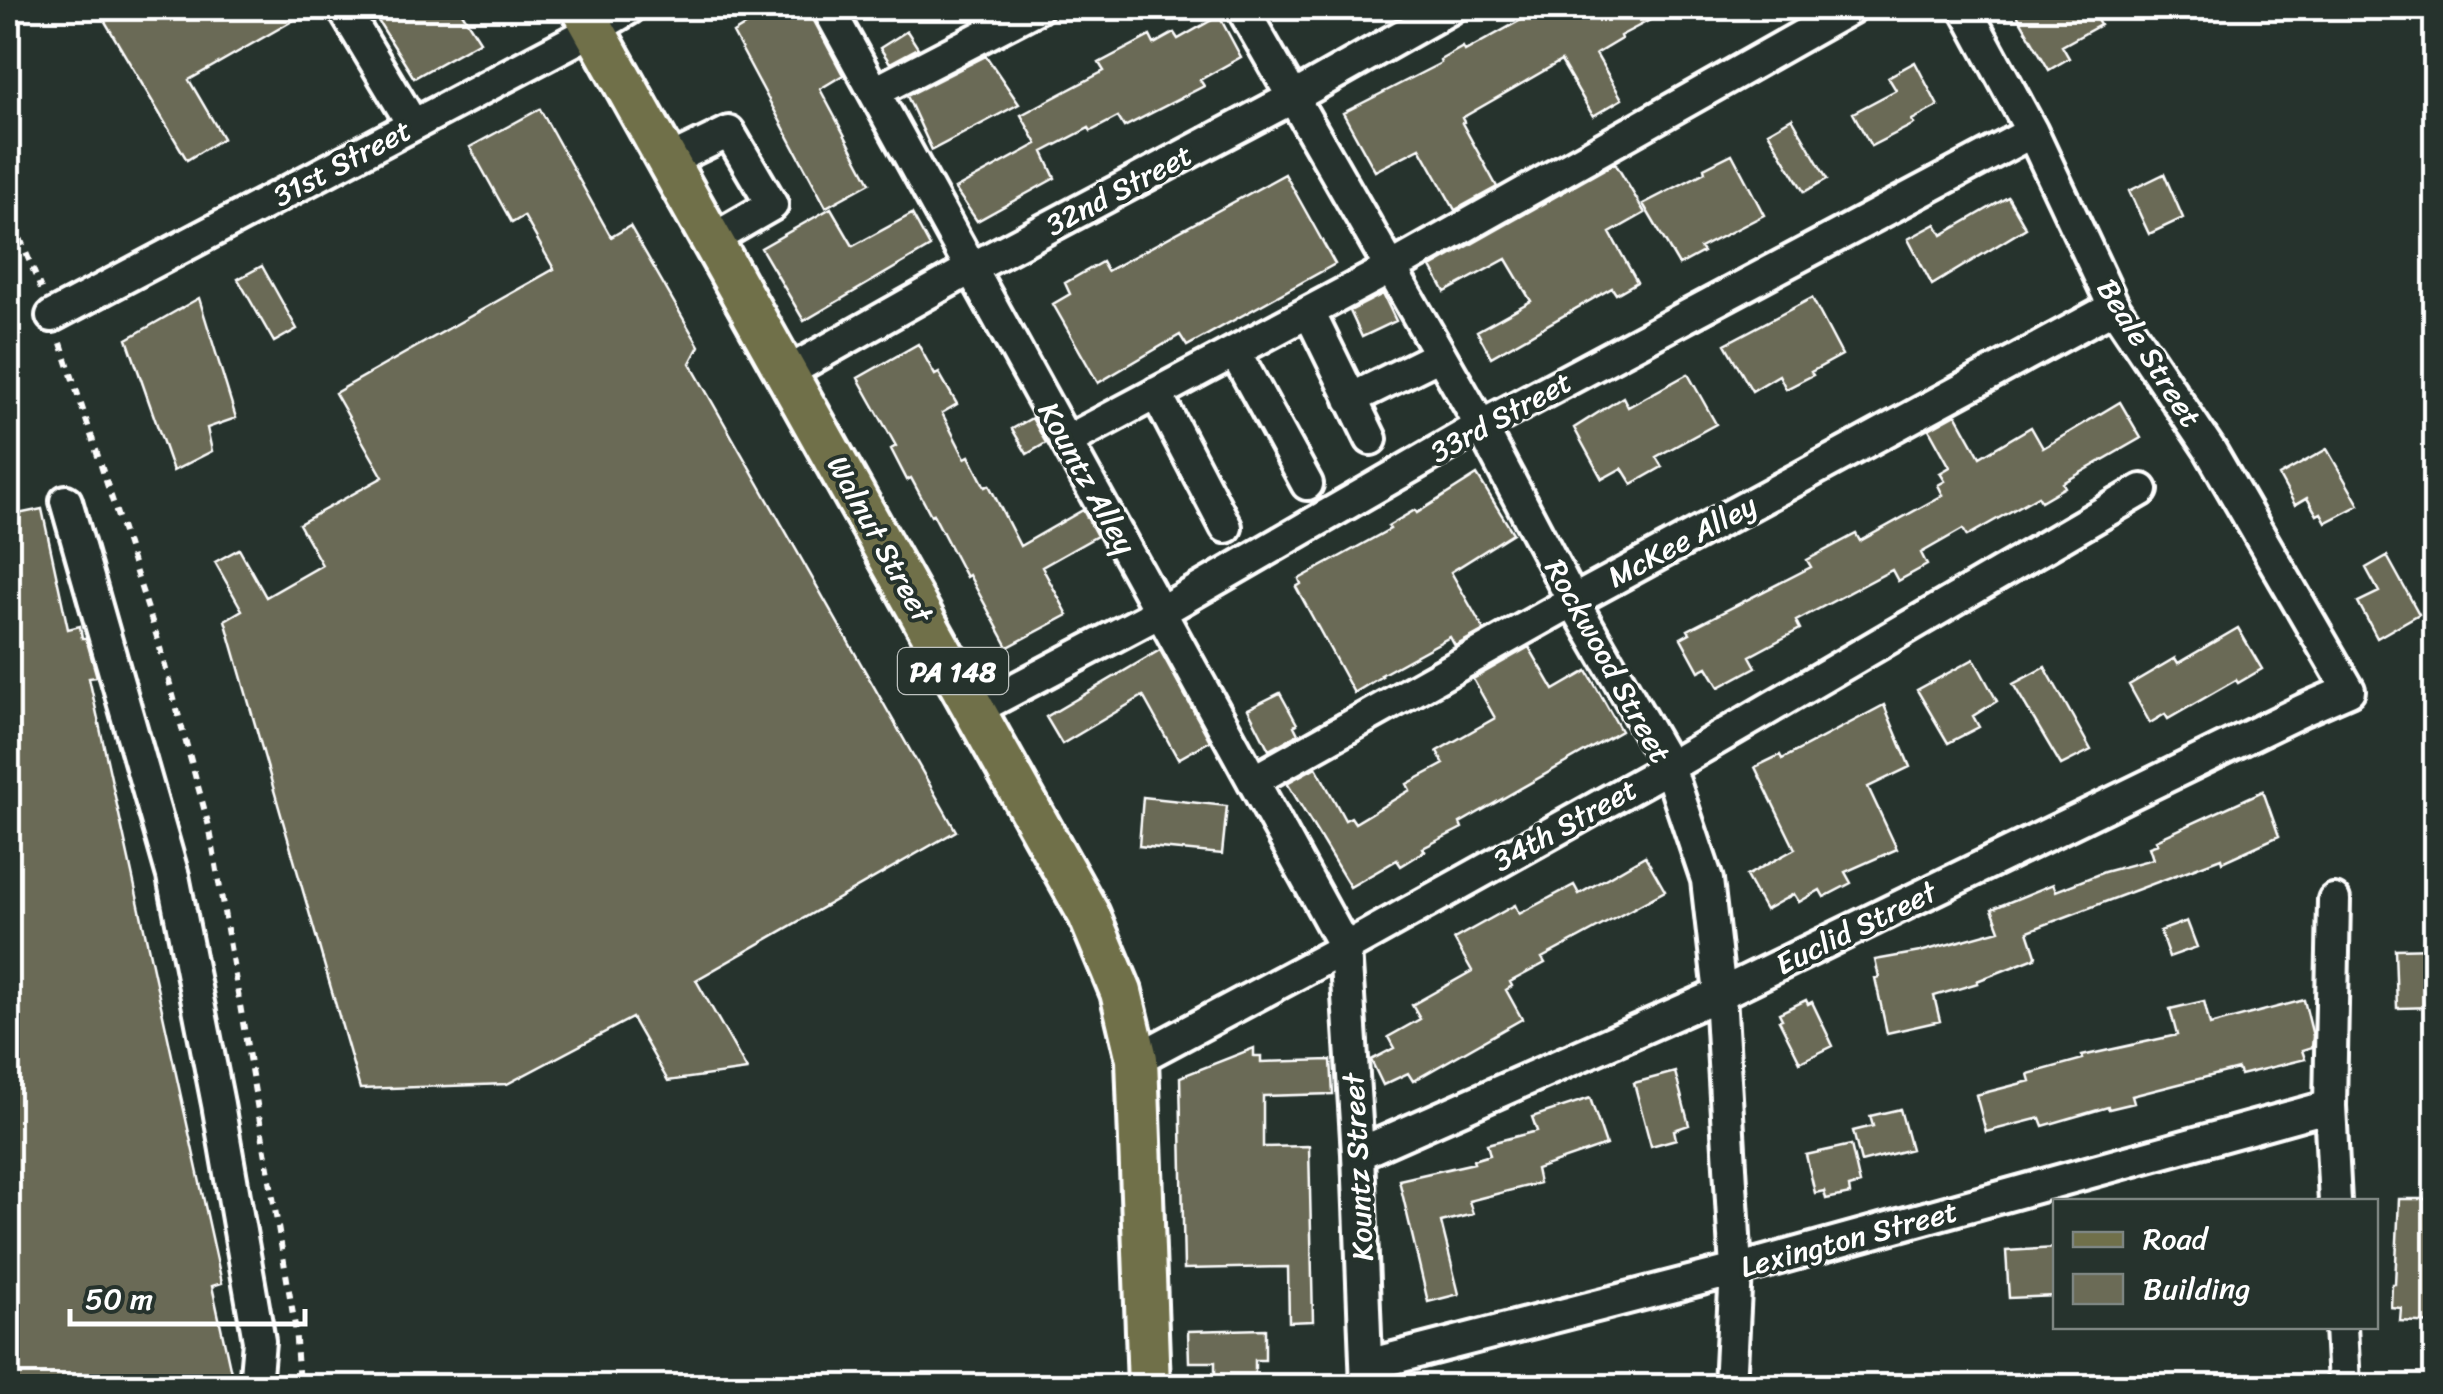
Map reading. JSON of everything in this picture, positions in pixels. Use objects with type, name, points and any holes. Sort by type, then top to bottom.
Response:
[{"type":"main road","name":"Walnut Street","points":[[589,18],[1089,915],[1121,992],[1137,1059],[1149,1386]]},
{"type":"street","points":[[342,8],[413,125]]},
{"type":"street","name":"31st Street","points":[[52,316],[413,125],[589,18],[630,8]]},
{"type":"street","name":"Kountz Alley","points":[[828,8],[1345,948]]},
{"type":"street","points":[[875,92],[1037,8]]},
{"type":"street","name":"Rockwood Street","points":[[1242,8],[1481,426],[1573,601],[1668,767],[1706,880],[1720,994],[1736,1270],[1730,1386]]},
{"type":"street","name":"32nd Street","points":[[788,372],[1451,8]]},
{"type":"street","points":[[1067,441],[1391,268],[1851,8]]},
{"type":"street","name":"Beale Street","points":[[1965,8],[2032,132],[2114,307],[2210,450],[2349,690]]},
{"type":"street","points":[[669,161],[730,132],[772,205],[713,239]]},
{"type":"street","name":"33rd Street","points":[[975,710],[1160,612],[1481,426],[2032,132]]},
{"type":"street","name":"McKee Alley","points":[[1254,781],[1573,601],[2114,307]]},
{"type":"street","points":[[1309,312],[1371,440]]},
{"type":"street","points":[[1235,352],[1307,484]]},
{"type":"street","points":[[1351,399],[1440,355]]},
{"type":"street","points":[[1156,393],[1226,527]]},
{"type":"street","name":"34th Street","points":[[1137,1059],[1668,767],[2142,490]]},
{"type":"street","points":[[66,500],[173,876],[259,1340],[255,1386]]},
{"type":"street","name":"Euclid Street","points":[[1358,1154],[1720,994],[2349,690]]},
{"type":"street","points":[[2334,900],[2330,1106],[2335,1199]]},
{"type":"street","name":"Kountz Street","points":[[1345,948],[1367,1376]]},
{"type":"street","name":"Lexington Street","points":[[1367,1376],[2330,1106]]},
{"type":"street","points":[[2341,1329],[2344,1386]]},
{"type":"building","points":[[97,8],[315,8],[189,80],[223,138],[187,160]]},
{"type":"building","points":[[370,8],[459,8],[480,41],[414,78]]},
{"type":"building","points":[[774,8],[809,8],[843,75],[820,89],[870,183],[826,207],[733,33]]},
{"type":"building","points":[[1554,8],[1673,8],[1620,36],[1596,54],[1622,99],[1593,116],[1561,61],[1462,118],[1497,187],[1455,210],[1420,148],[1375,171],[1343,113],[1441,63],[1440,60],[1463,47],[1465,51],[1532,14],[1534,19]]},
{"type":"building","points":[[2013,8],[2090,8],[2100,25],[2062,46],[2069,58],[2049,70]]},
{"type":"building","points":[[1219,16],[1241,57],[1200,80],[1204,86],[1124,127],[1118,117],[1043,152],[1055,178],[977,221],[955,189],[1037,144],[1021,115],[1104,71],[1099,63],[1150,36],[1154,44],[1174,33],[1178,39]]},
{"type":"building","points":[[907,31],[918,48],[890,63],[880,48]]},
{"type":"building","points":[[986,56],[1019,104],[932,150],[907,96]]},
{"type":"building","points":[[1915,62],[1938,106],[1912,120],[1914,124],[1871,146],[1853,113],[1896,90],[1888,77]]},
{"type":"building","points":[[540,109],[611,237],[630,226],[699,346],[690,363],[956,831],[696,980],[747,1070],[668,1081],[632,1018],[507,1084],[360,1089],[225,620],[242,610],[215,562],[239,549],[266,597],[322,565],[299,524],[383,477],[335,393],[554,269],[524,216],[512,223],[470,147]]},
{"type":"building","points":[[1792,118],[1827,179],[1804,192],[1768,132]]},
{"type":"building","points":[[1732,154],[1764,215],[1700,248],[1703,252],[1679,265],[1643,204]]},
{"type":"building","points":[[1615,163],[1645,213],[1610,233],[1637,282],[1616,294],[1612,288],[1491,357],[1477,331],[1531,301],[1506,259],[1445,292],[1431,267]]},
{"type":"building","points":[[1285,174],[1335,264],[1187,346],[1180,335],[1098,383],[1053,304],[1070,294],[1065,283],[1102,262],[1107,271]]},
{"type":"building","points":[[2164,174],[2183,218],[2149,234],[2129,191]]},
{"type":"building","points":[[2008,197],[2026,228],[1932,285],[1908,239],[1936,224],[1942,235]]},
{"type":"building","points":[[831,208],[853,246],[912,214],[930,247],[804,321],[761,248]]},
{"type":"building","points":[[262,266],[297,329],[274,342],[238,279]]},
{"type":"building","points":[[1383,294],[1396,321],[1362,337],[1350,311]]},
{"type":"building","points":[[199,298],[236,418],[207,428],[212,451],[173,471],[127,339]]},
{"type":"building","points":[[1812,298],[1842,355],[1786,389],[1779,375],[1752,391],[1725,344]]},
{"type":"building","points":[[918,344],[957,404],[942,413],[965,458],[969,456],[985,487],[989,485],[1020,546],[1083,510],[1097,536],[1042,567],[1068,615],[1008,647],[933,514],[911,478],[907,480],[891,449],[896,446],[858,378]]},
{"type":"building","points":[[1688,374],[1716,424],[1656,457],[1662,467],[1632,484],[1622,468],[1602,479],[1574,428],[1623,397],[1628,407]]},
{"type":"building","points":[[2120,402],[2141,438],[2063,483],[2065,487],[2041,501],[2038,496],[1967,536],[1963,529],[1921,553],[1927,565],[1898,581],[1892,570],[1796,621],[1800,629],[1750,656],[1756,667],[1719,687],[1707,667],[1699,671],[1681,638],[1690,633],[1688,630],[1811,567],[1807,560],[1856,534],[1860,541],[1943,495],[1938,485],[1945,481],[1940,473],[1950,467],[1929,429],[1956,414],[1980,457],[2031,427],[2043,448]]},
{"type":"building","points":[[1032,418],[1046,443],[1027,454],[1012,429]]},
{"type":"building","points":[[2327,449],[2359,505],[2326,522],[2307,498],[2295,505],[2279,476]]},
{"type":"building","points":[[1477,475],[1513,533],[1451,572],[1484,630],[1455,646],[1450,637],[1354,693],[1296,587],[1301,584],[1299,579]]},
{"type":"building","points":[[42,509],[68,629],[80,626],[97,677],[89,678],[222,1283],[212,1286],[234,1386],[8,1386],[8,516]]},
{"type":"building","points":[[2387,556],[2419,614],[2377,638],[2358,602],[2379,592],[2366,568]]},
{"type":"building","points":[[2238,628],[2262,669],[2168,719],[2165,714],[2150,723],[2129,685],[2175,658],[2178,663]]},
{"type":"building","points":[[1529,647],[1554,690],[1587,671],[1621,731],[1460,823],[1462,828],[1423,848],[1425,851],[1401,866],[1397,860],[1350,887],[1287,783],[1316,767],[1345,820],[1351,817],[1355,823],[1410,790],[1407,784],[1444,764],[1437,751],[1495,718],[1473,679]]},
{"type":"building","points":[[1160,650],[1210,741],[1178,759],[1143,696],[1062,744],[1046,717]]},
{"type":"building","points":[[1974,659],[1997,701],[1973,716],[1979,727],[1948,743],[1917,690]]},
{"type":"building","points":[[2045,667],[2091,750],[2061,765],[2013,684]]},
{"type":"building","points":[[1280,693],[1297,724],[1294,726],[1298,734],[1269,750],[1248,709]]},
{"type":"building","points":[[1884,705],[1910,767],[1868,787],[1897,849],[1845,872],[1851,883],[1824,897],[1820,890],[1799,902],[1794,894],[1765,910],[1746,876],[1795,849],[1755,767],[1780,755],[1782,759]]},
{"type":"building","points":[[2263,791],[2279,836],[2222,862],[2221,858],[2028,931],[2035,958],[1978,983],[1934,996],[1940,1021],[1887,1033],[1875,960],[2000,930],[1992,909],[2053,884],[2056,891],[2104,872],[2153,859],[2149,847],[2158,844],[2156,840]]},
{"type":"building","points":[[1143,797],[1227,806],[1222,854],[1139,846]]},
{"type":"building","points":[[1645,856],[1665,891],[1542,958],[1545,963],[1510,982],[1512,986],[1506,990],[1522,1019],[1413,1081],[1408,1073],[1383,1085],[1371,1060],[1394,1048],[1388,1037],[1420,1019],[1412,1005],[1472,971],[1454,939],[1515,905],[1519,914],[1574,885],[1579,894]]},
{"type":"building","points":[[2187,921],[2197,947],[2169,957],[2160,931]]},
{"type":"building","points":[[2436,948],[2436,1007],[2397,1008],[2395,949]]},
{"type":"building","points":[[1806,1000],[1808,1004],[1812,1002],[1833,1046],[1800,1062],[1779,1013]]},
{"type":"building","points":[[2304,1000],[2313,1036],[2312,1047],[2302,1050],[2305,1059],[2240,1075],[2238,1069],[2132,1096],[2134,1103],[2043,1126],[2040,1118],[1986,1132],[1976,1095],[2030,1081],[2028,1074],[2083,1059],[2082,1056],[2177,1035],[2170,1009],[2204,1001],[2210,1025]]},
{"type":"building","points":[[1254,1048],[1254,1056],[1261,1056],[1261,1062],[1331,1060],[1333,1094],[1263,1096],[1263,1147],[1309,1146],[1313,1321],[1289,1322],[1288,1267],[1184,1269],[1180,1077]]},
{"type":"building","points":[[1675,1072],[1689,1125],[1674,1130],[1676,1139],[1651,1146],[1634,1083]]},
{"type":"building","points":[[1590,1098],[1606,1145],[1536,1169],[1539,1183],[1469,1201],[1473,1214],[1441,1222],[1459,1294],[1428,1302],[1399,1180],[1474,1163],[1473,1160],[1490,1155],[1487,1144],[1537,1131],[1532,1117]]},
{"type":"building","points":[[1900,1109],[1911,1149],[1861,1162],[1853,1131],[1873,1126],[1870,1116]]},
{"type":"building","points":[[1851,1145],[1860,1184],[1849,1187],[1850,1194],[1826,1199],[1824,1191],[1815,1193],[1806,1155]]},
{"type":"building","points":[[2399,1199],[2436,1199],[2436,1323],[2400,1321],[2401,1308],[2391,1307]]},
{"type":"building","points":[[2053,1248],[2053,1296],[2009,1298],[2006,1251]]},
{"type":"building","points":[[1265,1329],[1265,1360],[1255,1360],[1255,1386],[1215,1386],[1215,1362],[1189,1362],[1188,1331]]}]
